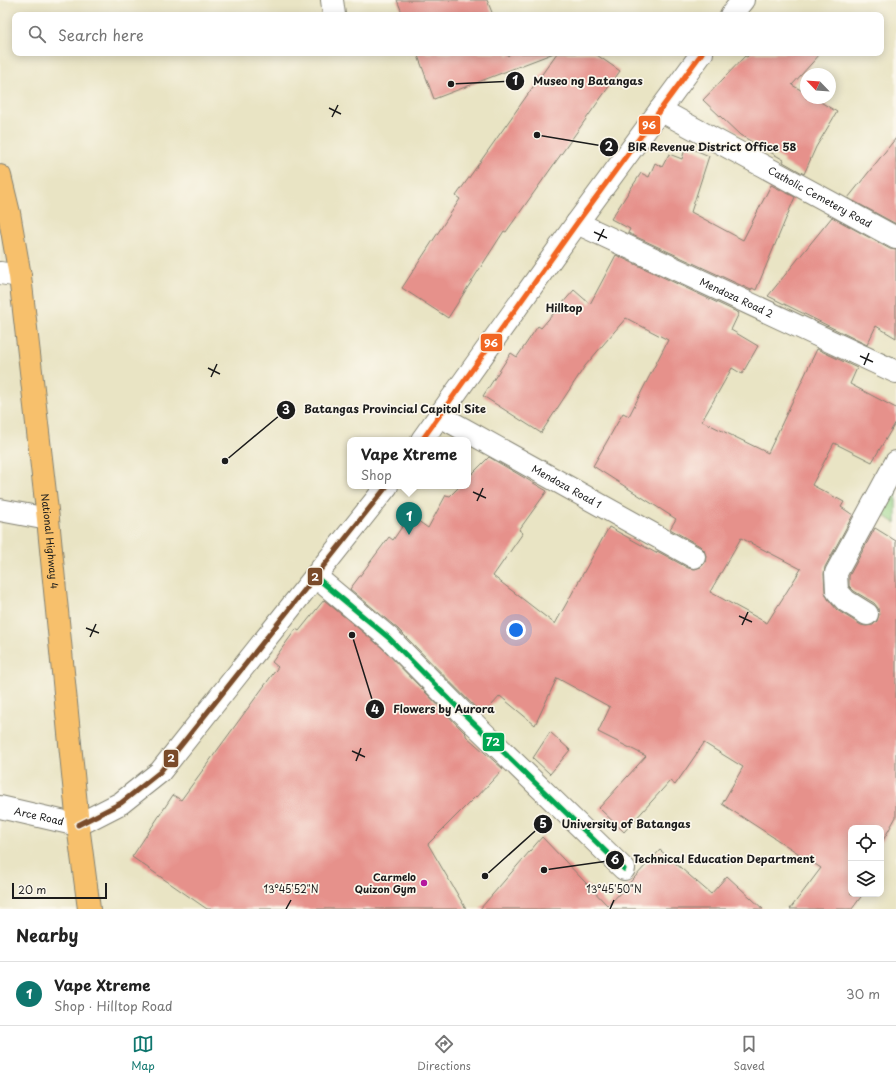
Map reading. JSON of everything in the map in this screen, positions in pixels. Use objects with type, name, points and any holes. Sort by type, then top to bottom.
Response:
[{"type":"main road","name":"National Highway 4","points":[[0,176],[9,213],[10,274],[48,519],[63,686],[89,909]]},
{"type":"street","points":[[332,0],[334,12]]},
{"type":"street","points":[[733,12],[743,0]]},
{"type":"street","points":[[424,437],[577,223],[700,56]]},
{"type":"street","name":"Catholic Cemetery Road","points":[[660,110],[896,238]]},
{"type":"street","name":"Mendoza Road 2","points":[[577,223],[896,372]]},
{"type":"street","name":"Mendoza Road 1","points":[[440,416],[694,557]]},
{"type":"street","points":[[867,614],[846,601],[837,591],[836,573],[896,462]]},
{"type":"street","points":[[78,825],[121,803],[160,772],[385,489]]},
{"type":"street","points":[[0,510],[48,519]]},
{"type":"street","points":[[316,577],[389,638],[461,711],[624,869]]},
{"type":"street","name":"Arce Road","points":[[0,807],[78,825]]},
{"type":"green space","points":[[896,464],[896,523],[873,510]]},
{"type":"building","points":[[397,0],[487,0],[492,12],[402,12]]},
{"type":"building","points":[[418,56],[546,56],[434,99]]},
{"type":"building","points":[[555,56],[598,56],[620,71],[506,232],[504,231],[448,318],[402,288],[460,199],[456,196]]},
{"type":"building","points":[[745,56],[818,56],[807,68],[800,68],[800,76],[792,85],[800,90],[800,104],[824,104],[837,112],[816,147],[804,174],[783,162],[784,160],[740,135],[703,100]]},
{"type":"building","points":[[896,138],[896,224],[848,198]]},
{"type":"building","points":[[686,146],[709,156],[691,212],[743,240],[771,185],[795,197],[756,290],[752,288],[751,290],[628,233],[630,229],[611,219],[641,173],[649,177],[655,163],[662,167],[669,154],[682,159]]},
{"type":"building","points":[[832,217],[890,249],[896,250],[896,338],[876,326],[867,345],[768,296]]},
{"type":"building","points":[[616,255],[739,313],[731,330],[758,346],[742,374],[732,368],[702,421],[768,453],[817,349],[857,368],[850,384],[896,408],[896,422],[872,462],[834,443],[812,485],[844,502],[841,507],[853,515],[825,567],[825,592],[828,599],[837,610],[861,625],[873,625],[877,621],[879,615],[878,608],[874,603],[854,591],[849,586],[849,576],[875,528],[896,541],[896,817],[884,839],[884,825],[848,825],[848,897],[861,897],[852,909],[790,909],[821,868],[722,804],[743,767],[704,743],[675,785],[670,781],[624,832],[599,808],[646,756],[598,732],[610,707],[557,678],[535,725],[500,696],[483,715],[398,629],[350,589],[389,537],[393,540],[410,515],[428,528],[446,495],[450,496],[457,489],[471,489],[471,475],[489,457],[547,491],[519,530],[523,533],[493,576],[555,624],[609,527],[656,553],[657,551],[688,568],[695,569],[701,567],[705,563],[706,556],[704,550],[700,546],[670,529],[676,519],[593,466],[623,413],[629,416],[668,340],[626,318],[585,366],[541,433],[483,396],[511,353],[517,357],[538,326],[541,328],[574,290],[590,304]],"holes":[[[741,538],[801,569],[767,623],[710,592]]]},
{"type":"building","points":[[324,600],[381,647],[466,734],[466,736],[503,769],[477,797],[476,796],[428,844],[466,909],[207,909],[132,857],[173,795],[181,800],[278,667],[272,662],[296,629],[299,631]]},
{"type":"building","points":[[550,732],[570,750],[550,774],[533,758]]},
{"type":"building","points":[[542,837],[608,906],[660,850],[711,894],[727,876],[763,909],[480,909]]},
{"type":"transit line","name":"96","points":[[424,437],[577,223],[700,56]]},
{"type":"transit line","name":"2","points":[[78,825],[121,803],[160,772],[385,489]]},
{"type":"transit line","name":"72","points":[[316,577],[389,638],[461,711],[624,869]]},
{"type":"place","name":"Museo ng Batangas","points":[[451,84]]},
{"type":"place","name":"BIR Revenue District Office 58","points":[[537,135]]},
{"type":"place","name":"Batangas Provincial Capitol Site","points":[[225,461]]},
{"type":"place","name":"Vape Xtreme","points":[[409,535]]},
{"type":"place","name":"Flowers by Aurora","points":[[352,635]]},
{"type":"place","name":"Technical Education Department","points":[[544,870]]},
{"type":"place","name":"University of Batangas","points":[[485,876]]},
{"type":"place","name":"Carmelo Quizon Gym","points":[[424,883]]},
{"type":"district","name":"Hilltop","points":[[564,308]]}]
